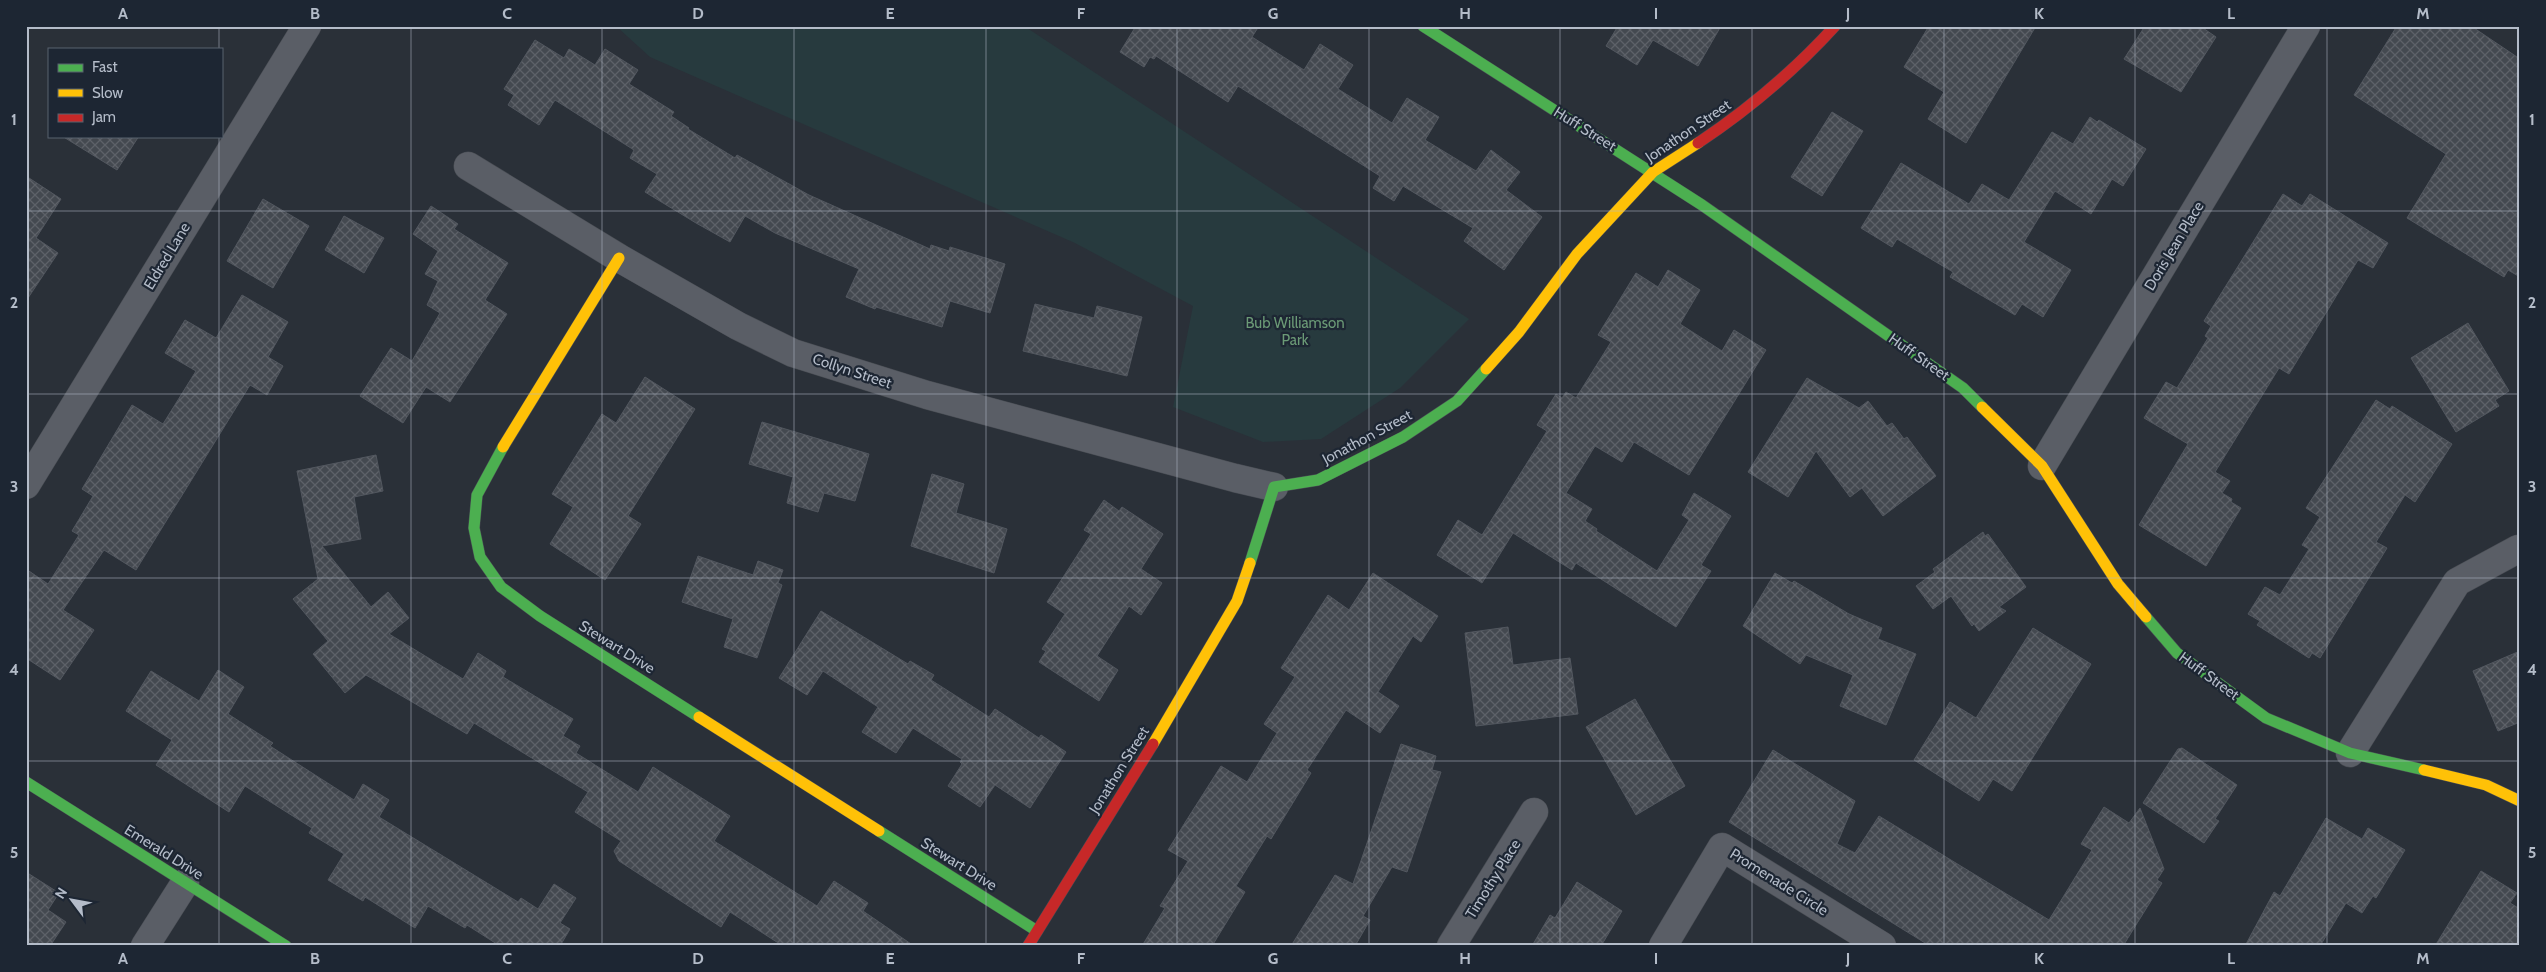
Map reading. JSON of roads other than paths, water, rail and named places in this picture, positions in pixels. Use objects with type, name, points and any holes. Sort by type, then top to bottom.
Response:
[{"type":"street","name":"Eldred Lane","points":[[26,485],[307,26]]},
{"type":"street","name":"Huff Street","points":[[1423,26],[1653,172],[1963,388],[2042,466],[2118,584],[2177,654],[2266,718],[2350,753],[2486,785],[2520,801]]},
{"type":"street","name":"Jonathon Street","points":[[1028,946],[1174,711],[1237,601],[1262,530],[1274,486],[1318,480],[1403,437],[1457,402],[1518,332],[1577,254],[1653,172],[1739,116],[1802,62],[1835,26]]},
{"type":"street","name":"Doris Jean Place","points":[[2042,466],[2306,26]]},
{"type":"street","name":"Collyn Street","points":[[468,166],[619,258],[738,326],[793,353],[927,395],[1235,478],[1274,486]]},
{"type":"street","name":"Stewart Drive","points":[[619,258],[493,463],[477,495],[474,528],[480,558],[501,587],[540,616],[1037,931]]},
{"type":"street","points":[[2350,753],[2457,582],[2518,548]]},
{"type":"street","name":"Emerald Drive","points":[[26,782],[286,946]]},
{"type":"street","name":"Timothy Place","points":[[1451,946],[1534,812]]},
{"type":"street","name":"Promenade Circle","points":[[1663,946],[1722,847],[1882,946]]},
{"type":"street","points":[[145,946],[185,883]]},
{"type":"park label","name":"Bub Williamson Park","points":[[1295,332]]}]
